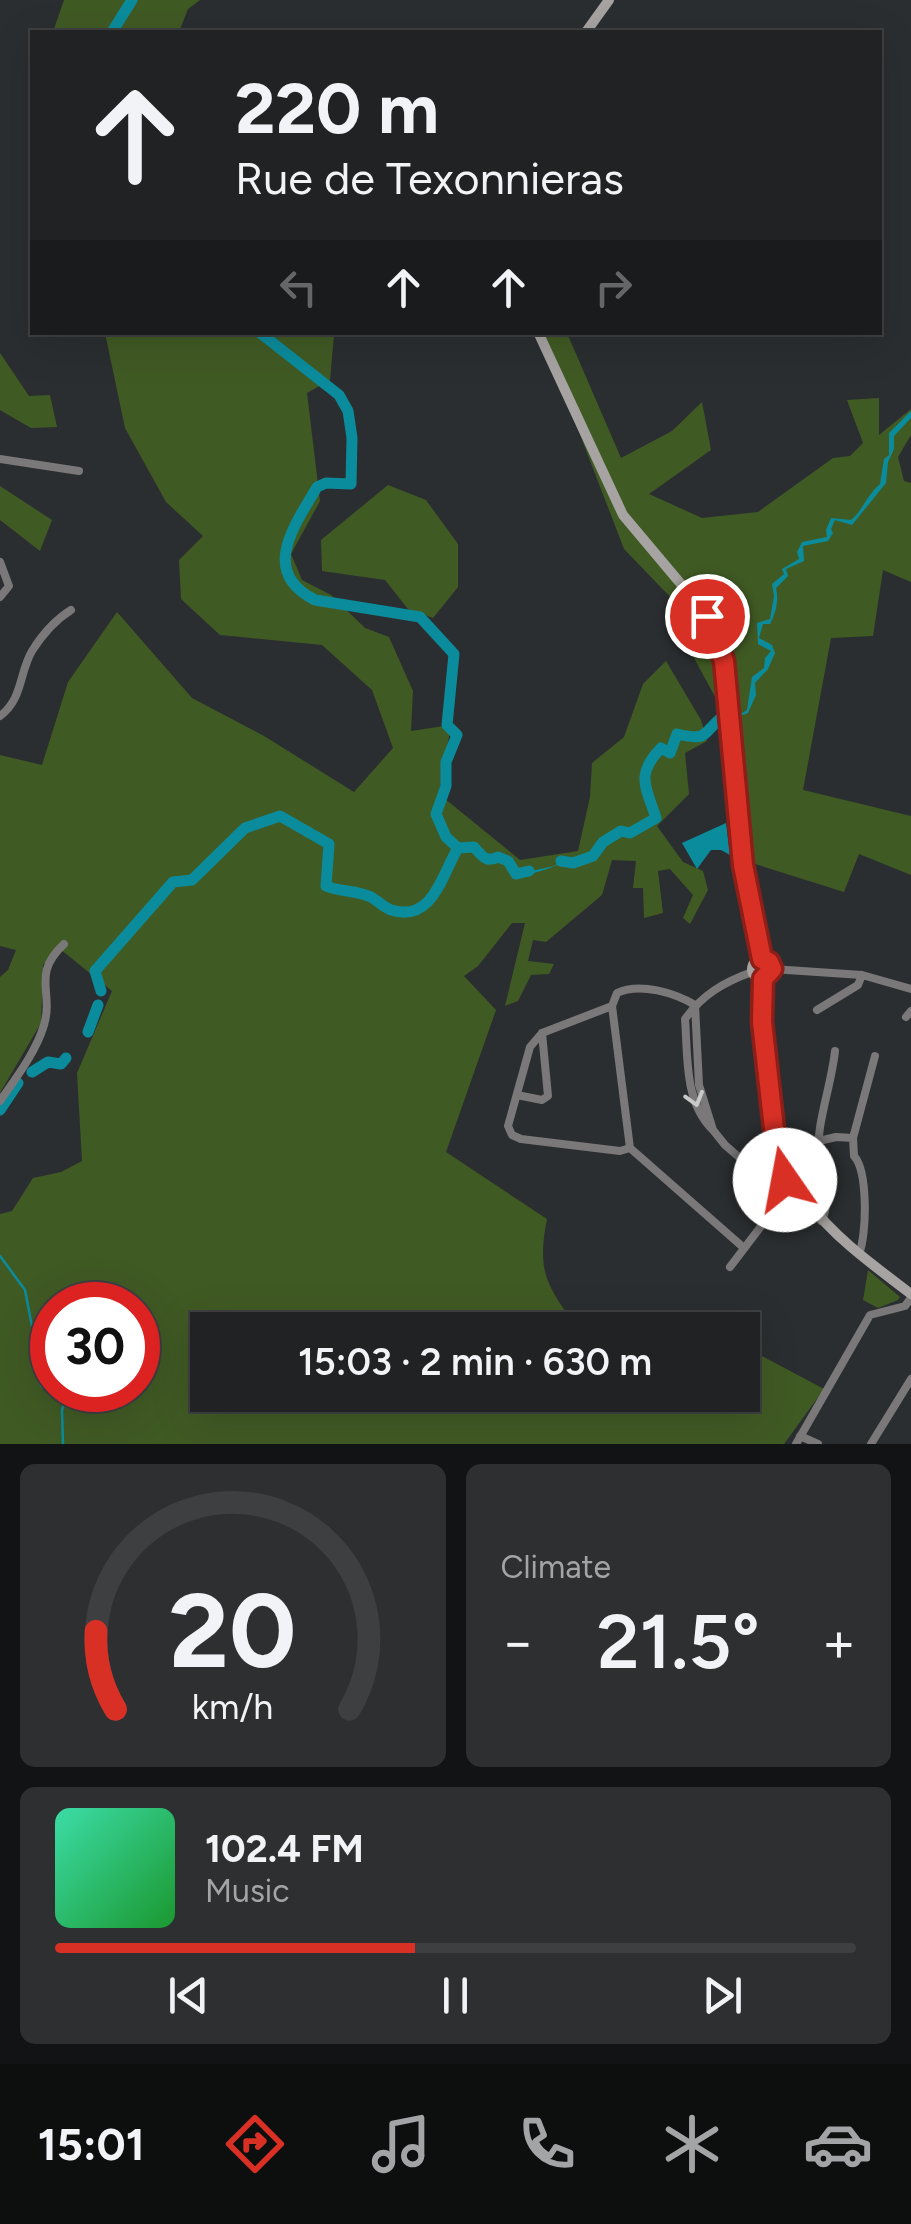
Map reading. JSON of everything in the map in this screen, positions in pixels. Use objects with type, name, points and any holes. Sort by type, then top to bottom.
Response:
[{"type":"main road","points":[[587,30],[609,0]]},
{"type":"main road","points":[[539,335],[623,515],[707,616],[717,636],[731,718],[743,865],[762,959]]},
{"type":"main road","points":[[763,979],[752,972],[754,963],[762,959],[772,969],[763,979],[762,1022],[770,1109],[791,1176],[822,1221],[911,1296]]},
{"type":"street","points":[[0,459],[79,471]]},
{"type":"street","points":[[0,562],[9,586],[0,597]]},
{"type":"street","points":[[0,716],[16,699],[30,653],[56,620],[71,610]]},
{"type":"street","points":[[0,1101],[24,1067],[44,1026],[47,963],[64,944]]},
{"type":"street","points":[[772,969],[862,975],[911,989]]},
{"type":"street","points":[[752,972],[718,988],[685,1019],[691,1092],[700,1118],[784,1196]]},
{"type":"street","points":[[818,1010],[858,984],[862,975]]},
{"type":"street","points":[[695,1006],[678,995],[630,988],[617,992],[612,1006],[630,1148],[744,1248]]},
{"type":"street","points":[[612,1006],[542,1033],[530,1047],[508,1126],[512,1135],[620,1151],[630,1148]]},
{"type":"street","points":[[517,1095],[542,1100],[548,1096],[542,1033]]},
{"type":"street","points":[[822,1221],[826,1200],[818,1163],[819,1142],[835,1052]]},
{"type":"street","points":[[858,1254],[865,1219],[860,1163],[854,1156],[853,1138],[874,1056]]},
{"type":"street","points":[[819,1142],[853,1138]]},
{"type":"street","points":[[774,1188],[791,1176]]},
{"type":"street","points":[[730,1267],[784,1196],[800,1189]]},
{"type":"street","points":[[818,1444],[798,1440],[870,1315],[905,1306],[911,1296]]},
{"type":"street","points":[[871,1444],[910,1382]]},
{"type":"green space","points":[[64,0],[200,0],[188,9],[180,30],[54,30]]},
{"type":"green space","points":[[105,335],[334,335],[330,380],[307,393],[320,501],[291,554],[302,580],[331,595],[365,628],[389,637],[413,691],[411,731],[451,725],[439,794],[520,860],[578,851],[590,797],[592,763],[624,737],[643,684],[666,661],[701,720],[707,741],[685,753],[689,794],[657,826],[683,862],[703,871],[708,890],[690,924],[683,918],[693,895],[670,869],[658,871],[663,913],[644,918],[643,888],[633,888],[636,861],[612,860],[602,895],[546,942],[533,940],[528,961],[554,964],[549,974],[531,975],[518,1001],[505,1006],[525,923],[512,923],[478,966],[464,976],[496,1010],[446,1152],[547,1219],[544,1267],[566,1312],[190,1312],[190,1412],[760,1412],[760,1355],[824,1389],[784,1444],[0,1444],[0,1214],[12,1211],[33,1178],[61,1172],[82,1161],[77,1073],[112,991],[60,949],[43,965],[41,1023],[0,1093],[0,977],[8,970],[16,950],[0,946],[0,755],[42,765],[68,682],[117,612],[192,698],[264,736],[354,792],[393,748],[372,690],[322,645],[220,635],[181,599],[179,560],[203,536],[166,502],[125,428]]},
{"type":"green space","points":[[542,335],[568,335],[621,458],[672,431],[702,402],[711,450],[649,494],[702,518],[758,512],[833,458],[850,456],[863,443],[847,400],[879,398],[879,435],[911,409],[911,435],[898,457],[904,481],[911,483],[911,582],[883,570],[873,636],[831,638],[803,790],[911,816],[911,875],[859,854],[844,892],[736,858],[740,743],[687,645],[701,629],[624,549]]},
{"type":"green space","points":[[0,353],[29,396],[50,395],[57,427],[31,428],[0,410]]},
{"type":"green space","points":[[388,485],[426,500],[458,544],[458,587],[433,618],[408,609],[385,580],[322,571],[321,540]]},
{"type":"green space","points":[[0,486],[52,520],[40,551],[0,520]]},
{"type":"green space","points":[[868,1270],[900,1297],[898,1300],[878,1308],[863,1300]]},
{"type":"water","points":[[911,411],[911,418],[894,436],[886,483],[852,525],[835,520],[828,541],[803,546],[804,561],[786,569],[788,576],[776,588],[774,615],[770,624],[763,624],[759,638],[772,645],[775,653],[768,669],[755,683],[756,695],[748,713],[734,718],[747,710],[752,677],[764,668],[771,651],[758,644],[757,623],[770,619],[772,584],[784,574],[782,569],[799,559],[797,552],[802,542],[827,537],[831,518],[851,520],[859,511],[880,484],[884,459],[889,455],[889,433]]},
{"type":"water","points":[[706,734],[697,741],[675,737],[672,755],[659,752],[647,781],[658,820],[650,820],[655,817],[645,774],[653,758],[661,748],[670,753],[674,736],[697,738]]},
{"type":"water","points":[[647,822],[632,834],[612,838],[586,861],[562,862],[558,865],[546,869],[526,874],[514,875],[506,863],[496,859],[490,862],[480,859],[474,849],[459,851],[438,894],[427,906],[412,913],[388,911],[368,898],[332,891],[322,885],[325,874],[325,886],[330,889],[371,897],[388,909],[417,910],[434,894],[458,848],[474,847],[487,859],[498,857],[508,861],[517,874],[554,866],[562,860],[586,859],[611,837],[620,833],[631,833]]},
{"type":"water","points":[[726,823],[730,855],[711,850],[697,869],[682,843]]},
{"type":"waterway","points":[[113,30],[132,0]]},
{"type":"waterway","points":[[101,991],[95,971],[173,882],[192,880],[245,828],[280,816],[329,844],[326,886],[366,895],[388,909],[405,912],[417,909],[434,894],[458,848],[446,837],[436,814],[446,786],[446,762],[457,735],[447,725],[454,654],[420,617],[315,600],[298,589],[289,576],[285,562],[287,547],[317,487],[326,483],[351,484],[352,438],[348,411],[339,395],[263,335]]},
{"type":"waterway","points":[[561,861],[573,863],[593,856],[603,842],[621,831],[630,833],[656,818],[645,782],[653,757],[661,748],[670,753],[677,734],[699,736],[721,718],[729,717]]},
{"type":"waterway","points":[[458,848],[474,847],[487,859],[498,857],[508,861],[516,874],[529,871]]},
{"type":"waterway","points":[[88,1032],[98,1005]]},
{"type":"waterway","points":[[32,1072],[48,1062],[61,1064],[66,1058]]},
{"type":"waterway","points":[[0,1110],[18,1083]]},
{"type":"waterway","points":[[0,1256],[25,1290],[30,1316]]},
{"type":"waterway","points":[[62,1412],[63,1444]]},
{"type":"route","points":[[707,616],[724,661],[743,865],[762,959],[772,969],[763,979],[760,997],[770,1109],[791,1176],[785,1180]]}]
